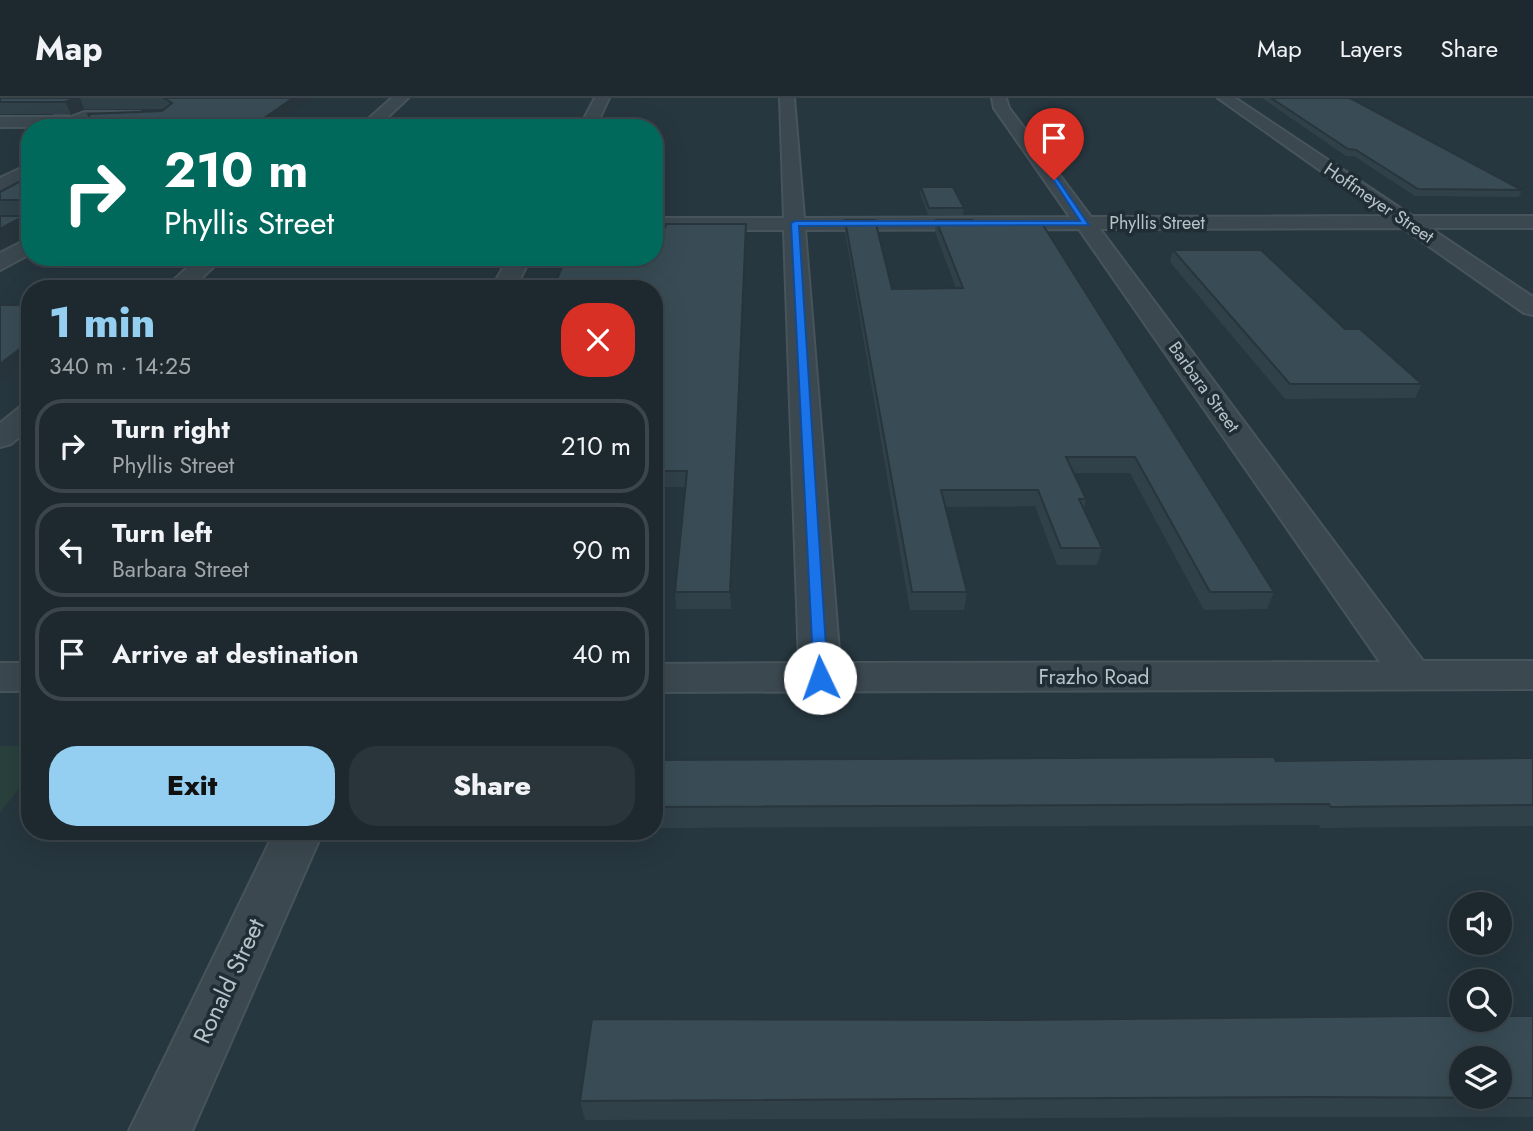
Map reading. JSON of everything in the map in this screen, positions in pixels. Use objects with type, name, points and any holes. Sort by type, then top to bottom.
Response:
[{"type":"street","points":[[376,119],[401,98]]},
{"type":"street","points":[[592,119],[602,98]]},
{"type":"street","points":[[787,98],[820,678]]},
{"type":"street","name":"Barbara Street","points":[[999,98],[1002,108],[1411,675]]},
{"type":"street","name":"Hoffmeyer Street","points":[[1225,98],[1533,308]]},
{"type":"street","points":[[0,115],[18,106]]},
{"type":"street","points":[[127,119],[151,112]]},
{"type":"street","points":[[0,115],[52,115]]},
{"type":"street","points":[[76,119],[80,116],[131,117]]},
{"type":"street","points":[[0,122],[21,122]]},
{"type":"street","points":[[0,185],[21,165]]},
{"type":"street","name":"Phyllis Street","points":[[663,224],[1533,222]]},
{"type":"street","points":[[0,263],[21,237]]},
{"type":"street","points":[[186,280],[203,266]]},
{"type":"street","points":[[0,438],[21,420]]},
{"type":"street","name":"Frazho Road","points":[[663,678],[1533,675]]},
{"type":"street","points":[[0,677],[21,677]]},
{"type":"street","name":"Ronald Street","points":[[160,1131],[295,840]]},
{"type":"green space","points":[[0,746],[21,746],[21,786],[0,813]]},
{"type":"building","points":[[0,98],[75,98],[65,102],[0,102]]},
{"type":"building","points":[[164,98],[293,98],[263,119],[91,119],[88,114],[162,111],[172,103]]},
{"type":"building","points":[[1271,98],[1350,98],[1522,190],[1418,189],[1356,150],[1348,149]]},
{"type":"building","points":[[21,181],[21,200],[0,200],[0,192]]},
{"type":"building","points":[[921,187],[953,187],[964,208],[929,208]]},
{"type":"building","points":[[0,216],[21,216],[21,218],[0,229]]},
{"type":"building","points":[[845,220],[875,220],[892,289],[963,288],[936,220],[973,220],[976,225],[1043,225],[1274,592],[1210,592],[1135,457],[1066,457],[1086,499],[1079,499],[1102,548],[1061,548],[1038,490],[941,490],[967,592],[912,592]]},
{"type":"building","points":[[666,224],[746,224],[730,592],[675,592],[687,471],[663,471],[663,280],[557,280],[562,266],[663,266]]},
{"type":"building","points":[[1173,250],[1261,250],[1345,329],[1360,329],[1422,384],[1290,384]]},
{"type":"building","points":[[0,305],[21,305],[21,348],[0,364]]},
{"type":"building","points":[[1274,757],[1276,761],[1533,758],[1533,805],[663,807],[663,760]]},
{"type":"building","points":[[1449,1016],[1449,1032],[1512,1032],[1512,1016],[1533,1016],[1533,1098],[1512,1098],[1512,1046],[1449,1046],[1449,1098],[580,1101],[592,1019],[1020,1020]]},
{"type":"tunnel","points":[[53,115],[76,115]]},
{"type":"route","points":[[820,678],[795,223],[1086,223],[1054,180]]}]
